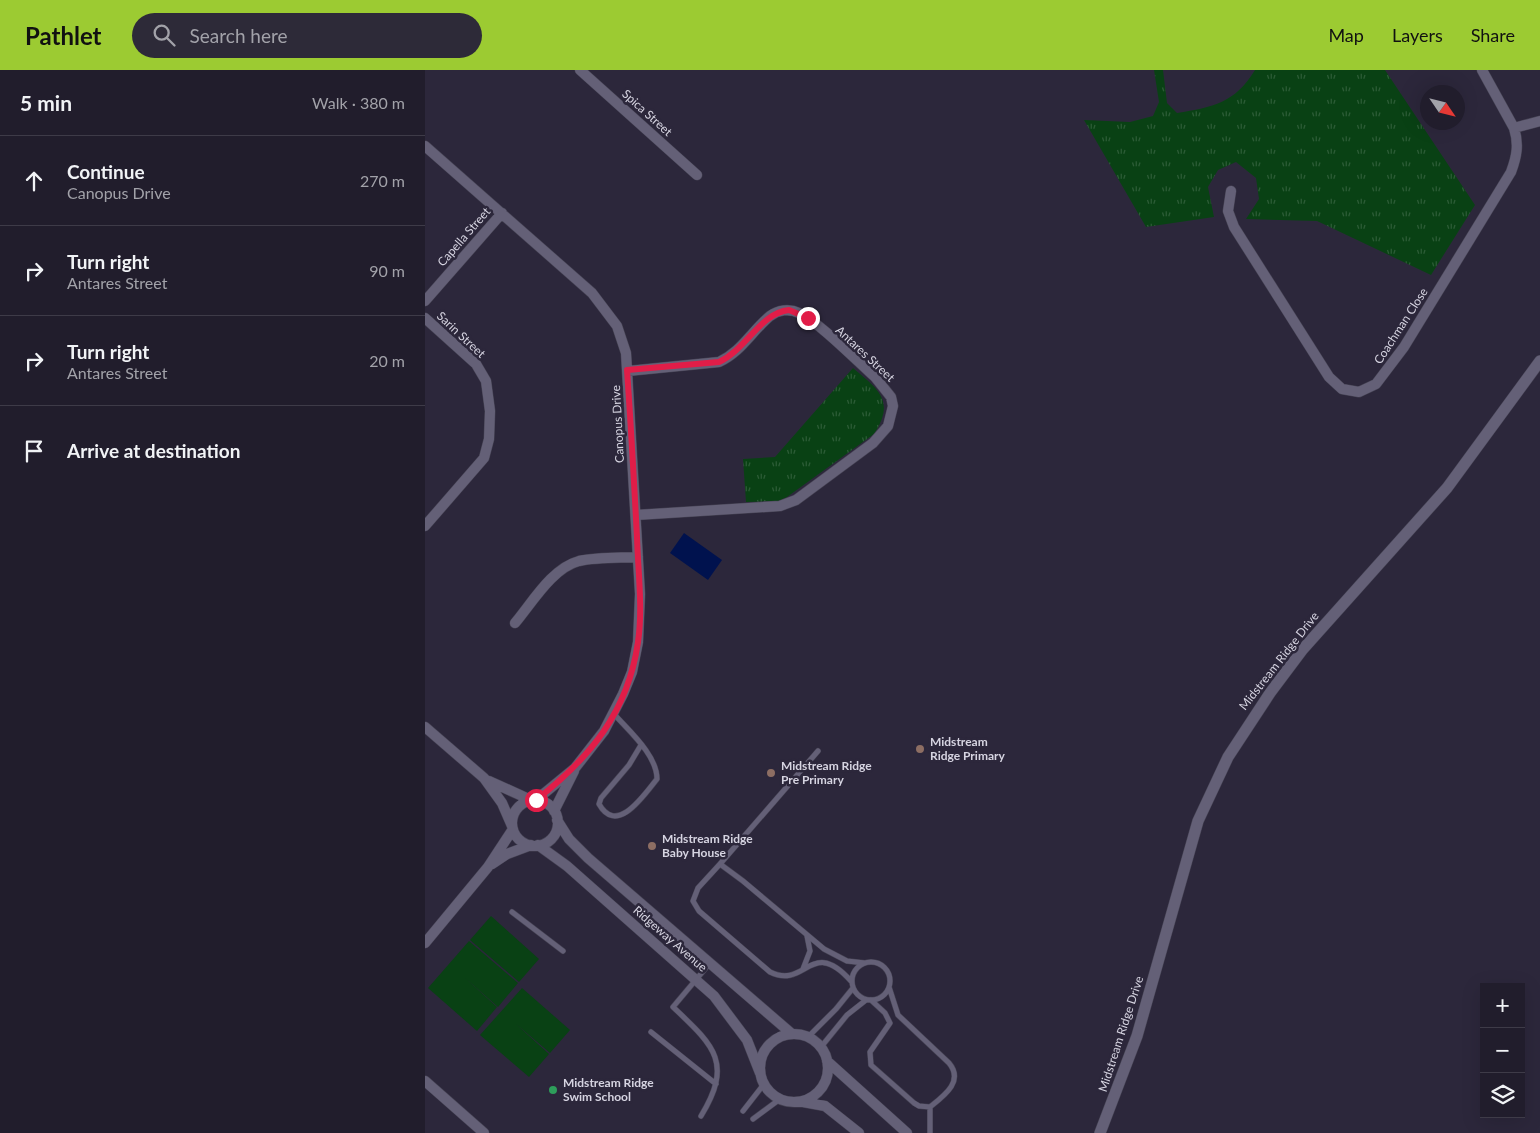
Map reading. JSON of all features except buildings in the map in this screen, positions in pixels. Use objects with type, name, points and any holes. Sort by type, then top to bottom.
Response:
[{"type":"street","name":"Spica Street","points":[[580,70],[697,175]]},
{"type":"street","name":"Coachman Close","points":[[1231,191],[1229,211],[1234,227],[1323,367],[1342,389],[1359,392],[1376,384],[1404,347],[1511,172],[1517,150],[1514,128],[1482,70]]},
{"type":"street","points":[[1514,128],[1540,121]]},
{"type":"street","name":"Canopus Drive","points":[[425,146],[593,293],[611,315],[622,339],[627,370],[636,515],[640,616],[638,642],[632,672],[605,731],[575,768],[534,800]]},
{"type":"street","name":"Capella Street","points":[[425,300],[502,213]]},
{"type":"street","name":"Antares Street","points":[[627,370],[719,362],[731,356],[742,347],[772,315],[789,310],[808,318],[875,377],[888,392],[893,406],[888,426],[873,443],[787,504],[636,515]]},
{"type":"street","name":"Sarin Street","points":[[425,318],[476,364],[486,382],[490,410],[489,439],[484,458],[425,526]]},
{"type":"street","name":"Midstream Ridge Drive","points":[[1100,1133],[1137,1036],[1198,821],[1228,757],[1256,712],[1292,664],[1447,488],[1540,361]]},
{"type":"street","points":[[515,623],[554,577],[569,566],[590,559],[638,557]]},
{"type":"street","points":[[425,727],[484,778],[502,802],[518,838],[534,845]]},
{"type":"street","name":"Canopus Drive","points":[[556,816],[575,768]]},
{"type":"street","points":[[484,778],[534,800],[543,802],[556,816],[557,827],[550,839],[507,854],[488,867]]},
{"type":"street","points":[[425,943],[488,867],[513,827],[514,812],[525,802],[534,800]]},
{"type":"street","name":"Ridgeway Avenue","points":[[556,816],[569,838],[583,853],[792,1034]]},
{"type":"street","name":"Ridgeway Avenue","points":[[534,845],[567,866],[715,996],[747,1040],[760,1073]]},
{"type":"street","points":[[800,1102],[819,1091],[828,1072],[827,1061],[821,1047],[808,1037],[792,1034],[781,1036],[771,1042],[764,1051],[760,1062],[760,1073],[764,1084],[771,1093],[780,1099],[800,1102],[818,1103],[825,1106],[859,1133]]},
{"type":"street","points":[[827,1061],[907,1133]]},
{"type":"street","points":[[425,1081],[485,1133]]},
{"type":"street","name":"Midstream Ridge Drive","points":[[1095,1133],[1107,1116]]},
{"type":"lane","points":[[614,714],[641,745],[655,766],[657,779],[628,812],[614,817],[607,815],[599,804],[601,798],[629,765],[641,745]]},
{"type":"lane","points":[[720,864],[837,957],[879,964],[884,968],[888,974],[889,987],[898,1015],[949,1063],[956,1072],[957,1077],[952,1086],[931,1107],[925,1108],[914,1103],[871,1065],[870,1052],[890,1023],[885,1013],[868,1000],[860,997],[853,988],[851,981],[841,970],[832,963],[820,962],[783,976],[771,972],[699,911],[693,901],[693,896],[704,879],[720,864],[818,751]]},
{"type":"lane","points":[[512,912],[563,951]]},
{"type":"lane","points":[[803,969],[809,958],[807,935]]},
{"type":"lane","points":[[701,1116],[710,1101],[716,1084],[716,1057],[704,1037],[673,1007],[710,963]]},
{"type":"lane","points":[[851,981],[853,973],[865,963]]},
{"type":"lane","points":[[821,1047],[847,1016],[868,1000],[885,994],[889,987]]},
{"type":"lane","points":[[808,1037],[836,1009],[853,988]]},
{"type":"lane","points":[[651,1032],[716,1084]]},
{"type":"lane","points":[[743,1112],[764,1084]]},
{"type":"lane","points":[[753,1119],[780,1099]]},
{"type":"lane","points":[[930,1133],[931,1107]]},
{"type":"green space","points":[[1154,70],[1163,70],[1167,103],[1177,113],[1222,102],[1239,90],[1255,70],[1385,70],[1420,122],[1420,130],[1425,130],[1475,205],[1431,275],[1317,221],[1246,219],[1259,199],[1256,178],[1236,162],[1218,170],[1208,187],[1214,217],[1146,227],[1084,120],[1130,122],[1153,116],[1159,102]]},
{"type":"green space","points":[[853,368],[876,389],[884,404],[884,413],[874,434],[787,497],[779,501],[746,502],[743,459],[775,457]]},
{"type":"green space","points":[[491,916],[539,959],[519,982],[470,940]]},
{"type":"green space","points":[[469,941],[518,983],[498,1007],[464,977],[497,1007],[477,1031],[428,988]]},
{"type":"green space","points":[[522,988],[570,1030],[550,1053],[516,1024],[549,1054],[529,1077],[480,1035]]},
{"type":"shaded area","points":[[684,533],[722,560],[708,580],[670,553]]},
{"type":"place","name":"Midstream Ridge Primary","points":[[920,749]]},
{"type":"place","name":"Midstream Ridge Pre Primary","points":[[771,773]]},
{"type":"place","name":"Midstream Ridge Baby House","points":[[652,846]]},
{"type":"place","name":"Midstream Ridge Swim School","points":[[553,1090]]},
{"type":"route","points":[[536,800],[575,768],[588,754],[605,731],[632,672],[638,642],[640,594],[627,370],[719,362],[731,356],[742,347],[772,315],[789,310],[808,318]]}]
